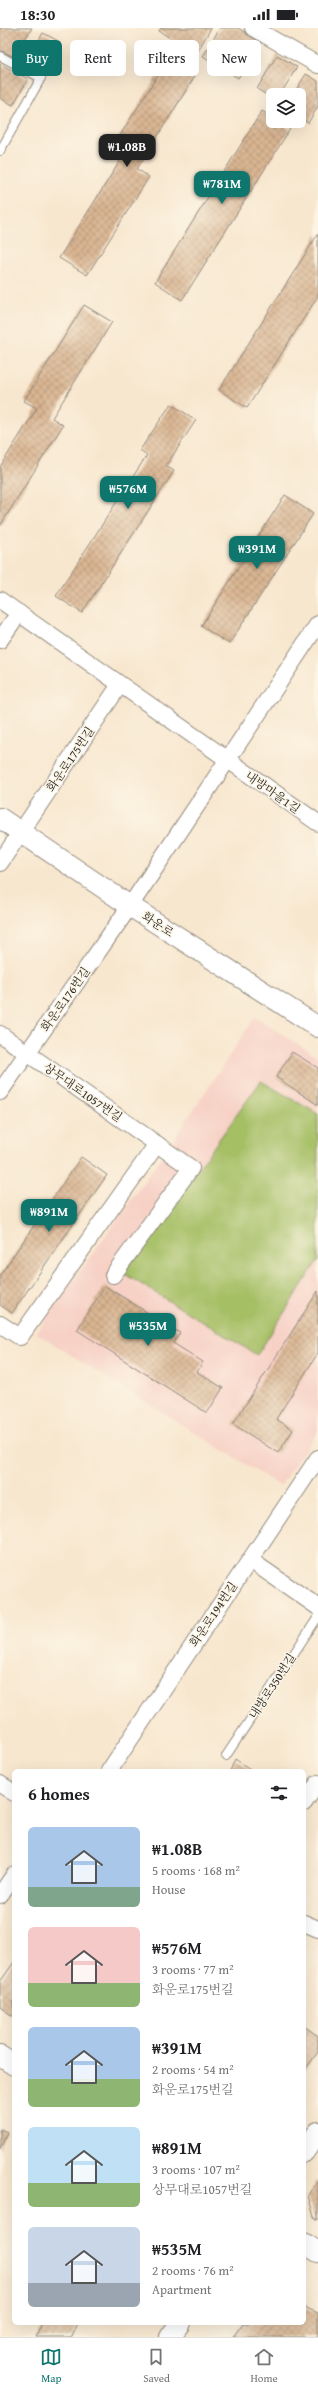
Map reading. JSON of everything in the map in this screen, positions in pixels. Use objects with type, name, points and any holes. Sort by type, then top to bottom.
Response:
[{"type":"street","points":[[262,30],[318,64]]},
{"type":"street","points":[[0,600],[120,686],[229,760]]},
{"type":"street","points":[[0,640],[19,613]]},
{"type":"street","points":[[130,906],[229,760],[318,624]]},
{"type":"street","name":"화운로175번길","points":[[0,863],[120,686]]},
{"type":"street","name":"내방마을1길","points":[[229,760],[318,823]]},
{"type":"street","name":"화운로","points":[[0,818],[130,906],[318,1027]]},
{"type":"street","name":"화운로176번길","points":[[0,1092],[130,906]]},
{"type":"street","name":"상무대로1057번길","points":[[0,1034],[191,1168],[113,1275]]},
{"type":"street","points":[[0,1324],[20,1337],[161,1147]]},
{"type":"street","name":"화운로194번길","points":[[110,1769],[318,1458]]},
{"type":"street","points":[[250,1560],[318,1607]]},
{"type":"street","points":[[306,1800],[318,1783]]},
{"type":"street","points":[[0,1784],[12,1792]]},
{"type":"street","points":[[0,1895],[12,1878]]},
{"type":"street","points":[[306,1924],[318,1929]]},
{"type":"street","points":[[0,2056],[12,2063]]},
{"type":"street","points":[[306,2149],[318,2132]]},
{"type":"street","points":[[306,2244],[318,2252]]},
{"type":"lane","points":[[0,56],[41,78],[0,151]]},
{"type":"lane","name":"내방로350번길","points":[[226,1756],[318,1617]]},
{"type":"shaded area","points":[[255,1017],[318,1057],[318,1431],[280,1486],[36,1333],[166,1151]]},
{"type":"green space","points":[[261,1081],[318,1114],[318,1260],[257,1355],[123,1273]]},
{"type":"building","points":[[0,28],[32,28],[25,40],[12,40],[12,56],[0,50]]},
{"type":"building","points":[[161,28],[211,28],[199,49],[199,40],[173,40],[159,31]]},
{"type":"building","points":[[220,28],[238,28],[258,40],[213,40]]},
{"type":"building","points":[[43,33],[56,40],[39,40]]},
{"type":"building","points":[[207,49],[207,59],[203,56]]},
{"type":"building","points":[[277,55],[297,67],[284,88],[266,88],[266,95],[257,89]]},
{"type":"building","points":[[0,64],[12,70],[12,76],[22,76],[28,79],[13,105],[0,98]]},
{"type":"building","points":[[306,74],[318,81],[318,106],[308,123],[306,122],[306,88],[297,88]]},
{"type":"building","points":[[157,76],[195,76],[137,169],[149,177],[87,275],[59,258],[120,161],[109,153]]},
{"type":"building","points":[[262,111],[266,114],[266,128],[290,129],[182,300],[155,282]]},
{"type":"building","points":[[318,234],[318,296],[247,408],[219,390]]},
{"type":"building","points":[[84,305],[112,322],[52,418],[63,425],[0,526],[0,467],[37,408],[24,401]]},
{"type":"building","points":[[171,404],[196,420],[166,466],[174,471],[82,613],[56,596],[147,455],[140,450]]},
{"type":"building","points":[[285,495],[313,514],[229,644],[201,626]]},
{"type":"building","points":[[292,1052],[318,1068],[318,1105],[276,1077]]},
{"type":"building","points":[[81,1157],[107,1175],[12,1313],[0,1305],[0,1275]]},
{"type":"building","points":[[105,1286],[180,1333],[173,1343],[203,1362],[197,1372],[223,1388],[207,1413],[77,1330]]},
{"type":"building","points":[[318,1291],[318,1353],[276,1419],[293,1430],[278,1453],[233,1424]]},
{"type":"building","points":[[235,1759],[250,1769],[231,1769]]},
{"type":"building","points":[[12,1965],[12,2016],[0,2007],[0,1982]]},
{"type":"building","points":[[306,2027],[318,2036],[318,2052],[306,2068]]},
{"type":"building","points":[[0,2129],[7,2132],[0,2149]]},
{"type":"building","points":[[318,2180],[318,2220],[314,2217],[308,2195]]},
{"type":"building","points":[[306,2308],[318,2313],[318,2337],[233,2337],[242,2325],[306,2325]]},
{"type":"building","points":[[41,2325],[77,2325],[72,2337],[36,2337]]}]
